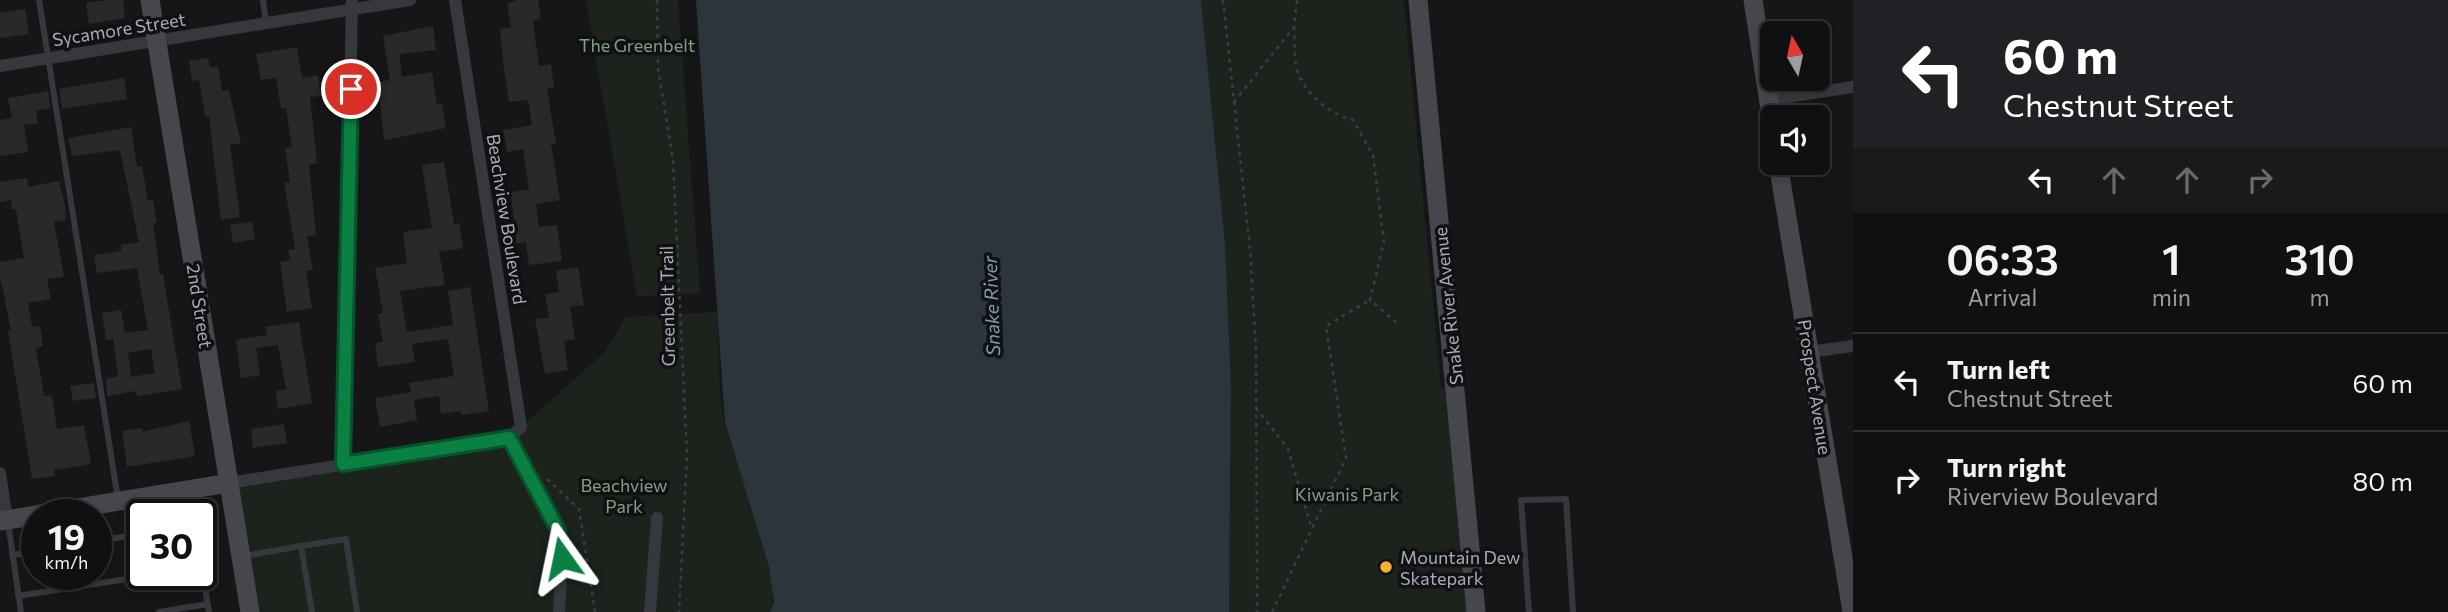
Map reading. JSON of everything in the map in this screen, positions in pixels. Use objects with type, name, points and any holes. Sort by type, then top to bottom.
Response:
[{"type":"street","name":"2nd Street","points":[[150,0],[250,612]]},
{"type":"street","name":"Sycamore Street","points":[[0,66],[266,23],[352,4],[410,0]]},
{"type":"street","name":"Beachview Boulevard","points":[[455,0],[521,427],[509,438]]},
{"type":"street","name":"Snake River Avenue","points":[[1418,0],[1476,612]]},
{"type":"street","points":[[1753,0],[1769,105]]},
{"type":"street","points":[[343,464],[352,4]]},
{"type":"street","points":[[1768,100],[1853,87]]},
{"type":"street","name":"Prospect Avenue","points":[[1780,175],[1852,612]]},
{"type":"street","points":[[1809,352],[1853,346]]},
{"type":"street","points":[[112,502],[509,438],[526,474],[544,499],[558,530],[562,558],[559,612]]},
{"type":"street","points":[[0,474],[4,521]]},
{"type":"street","points":[[650,612],[657,518]]},
{"type":"lane","points":[[38,0],[118,501]]},
{"type":"lane","points":[[263,0],[266,23]]},
{"type":"lane","points":[[1530,612],[1521,500],[1566,499],[1573,612]]},
{"type":"lane","points":[[4,521],[21,612]]},
{"type":"lane","points":[[241,556],[345,539],[357,612]]},
{"type":"lane","points":[[301,546],[312,612]]},
{"type":"lane","points":[[12,555],[21,554]]},
{"type":"lane","points":[[19,596],[126,579]]},
{"type":"lane","points":[[205,590],[209,612]]},
{"type":"lane","points":[[159,612],[208,604]]},
{"type":"path","name":"Greenbelt Trail","points":[[657,0],[658,68],[673,160],[687,455],[679,612]]},
{"type":"path","points":[[1223,0],[1250,249],[1256,407],[1257,612]]},
{"type":"path","points":[[1272,612],[1346,458],[1326,326],[1370,300],[1384,242],[1373,155],[1353,120],[1338,116],[1312,94],[1298,75],[1294,27],[1297,0]]},
{"type":"path","points":[[1234,102],[1294,27]]},
{"type":"path","points":[[1370,300],[1396,322]]},
{"type":"path","points":[[1256,407],[1288,449],[1312,530]]},
{"type":"path","points":[[526,474],[539,471],[579,509],[595,612]]},
{"type":"green space","name":"The Greenbelt","points":[[586,0],[678,0],[700,294],[637,296]]},
{"type":"green space","name":"Kiwanis Park","points":[[1201,0],[1404,0],[1441,388],[1456,388],[1476,612],[1229,612],[1231,384],[1225,243]]},
{"type":"green space","name":"Beachview Park","points":[[717,312],[722,412],[765,546],[773,594],[770,612],[250,612],[229,483],[509,438],[605,352],[626,317]]},
{"type":"water","name":"Snake River","points":[[696,0],[1201,0],[1225,243],[1231,384],[1229,612],[770,612],[774,602],[769,566],[725,423]]},
{"type":"building","points":[[123,0],[125,18],[89,24],[86,3]]},
{"type":"building","points":[[516,0],[538,0],[541,19],[533,20],[539,66],[551,64],[554,88],[547,89],[556,144],[551,144],[560,200],[536,204],[539,227],[557,225],[562,261],[529,265],[526,242],[516,244],[511,192],[529,189],[523,149],[507,152],[503,130],[532,125],[528,100],[509,102],[504,71],[500,29],[511,27],[507,4]]},
{"type":"building","points":[[25,9],[29,34],[0,38],[0,13]]},
{"type":"building","points":[[433,26],[436,50],[399,54],[402,77],[432,72],[437,105],[442,104],[446,128],[384,140],[378,82],[390,80],[383,36]]},
{"type":"building","points":[[297,47],[302,78],[318,75],[321,96],[310,97],[317,163],[309,165],[316,235],[307,236],[313,270],[306,271],[312,308],[287,312],[280,262],[290,260],[288,250],[295,249],[284,183],[290,182],[285,148],[292,147],[286,108],[281,109],[276,78],[261,80],[256,54]]},
{"type":"building","points":[[208,58],[210,68],[218,66],[222,91],[229,90],[241,143],[230,145],[240,217],[221,220],[209,116],[205,116],[199,80],[192,81],[189,61]]},
{"type":"building","points":[[124,78],[127,99],[62,109],[59,89]]},
{"type":"building","points":[[48,91],[50,108],[36,111],[38,123],[24,125],[28,152],[0,156],[0,120],[12,118],[8,98]]},
{"type":"building","points":[[131,127],[137,167],[142,166],[148,201],[153,200],[157,223],[153,223],[160,274],[163,274],[182,389],[137,396],[136,391],[107,396],[106,379],[118,376],[113,339],[106,340],[102,313],[121,310],[125,333],[148,330],[137,268],[97,273],[94,255],[121,251],[121,245],[139,242],[120,150],[72,156],[68,138]],"holes":[[[151,349],[155,373],[131,377],[128,353]]]},
{"type":"building","points":[[444,162],[454,224],[459,223],[463,248],[439,252],[445,285],[400,291],[407,332],[453,325],[448,291],[470,287],[489,411],[462,415],[461,411],[441,414],[439,396],[414,400],[417,420],[380,427],[375,398],[411,392],[409,383],[454,376],[448,339],[412,344],[415,362],[378,367],[375,343],[383,342],[378,314],[383,313],[375,268],[407,263],[403,232],[432,228],[422,165]]},
{"type":"building","points":[[27,178],[28,187],[59,181],[65,205],[66,220],[54,222],[64,277],[47,279],[51,299],[28,303],[32,327],[40,326],[43,346],[36,348],[44,396],[52,395],[57,429],[84,425],[91,464],[54,470],[55,476],[32,479],[8,331],[11,330],[0,276],[0,262],[24,258],[16,209],[12,209],[11,200],[0,202],[0,182]]},
{"type":"building","points":[[252,222],[255,239],[233,243],[230,225]]},
{"type":"building","points":[[578,267],[584,305],[570,307],[575,339],[564,341],[568,370],[545,374],[535,319],[549,318],[545,294],[559,292],[556,271]]},
{"type":"building","points":[[299,322],[312,403],[278,409],[276,391],[286,389],[278,345],[256,348],[260,375],[241,378],[236,340],[267,335],[265,327]]},
{"type":"building","points":[[94,383],[96,398],[73,401],[70,386]]},
{"type":"building","points":[[189,421],[195,456],[127,467],[122,431],[142,428],[142,432]]},
{"type":"building","points":[[284,424],[287,443],[253,448],[251,429]]},
{"type":"place","name":"Mountain Dew Skatepark","points":[[1386,567]]},
{"type":"route","points":[[351,89],[343,464],[509,438],[526,474],[544,499],[558,530],[562,558]]}]
